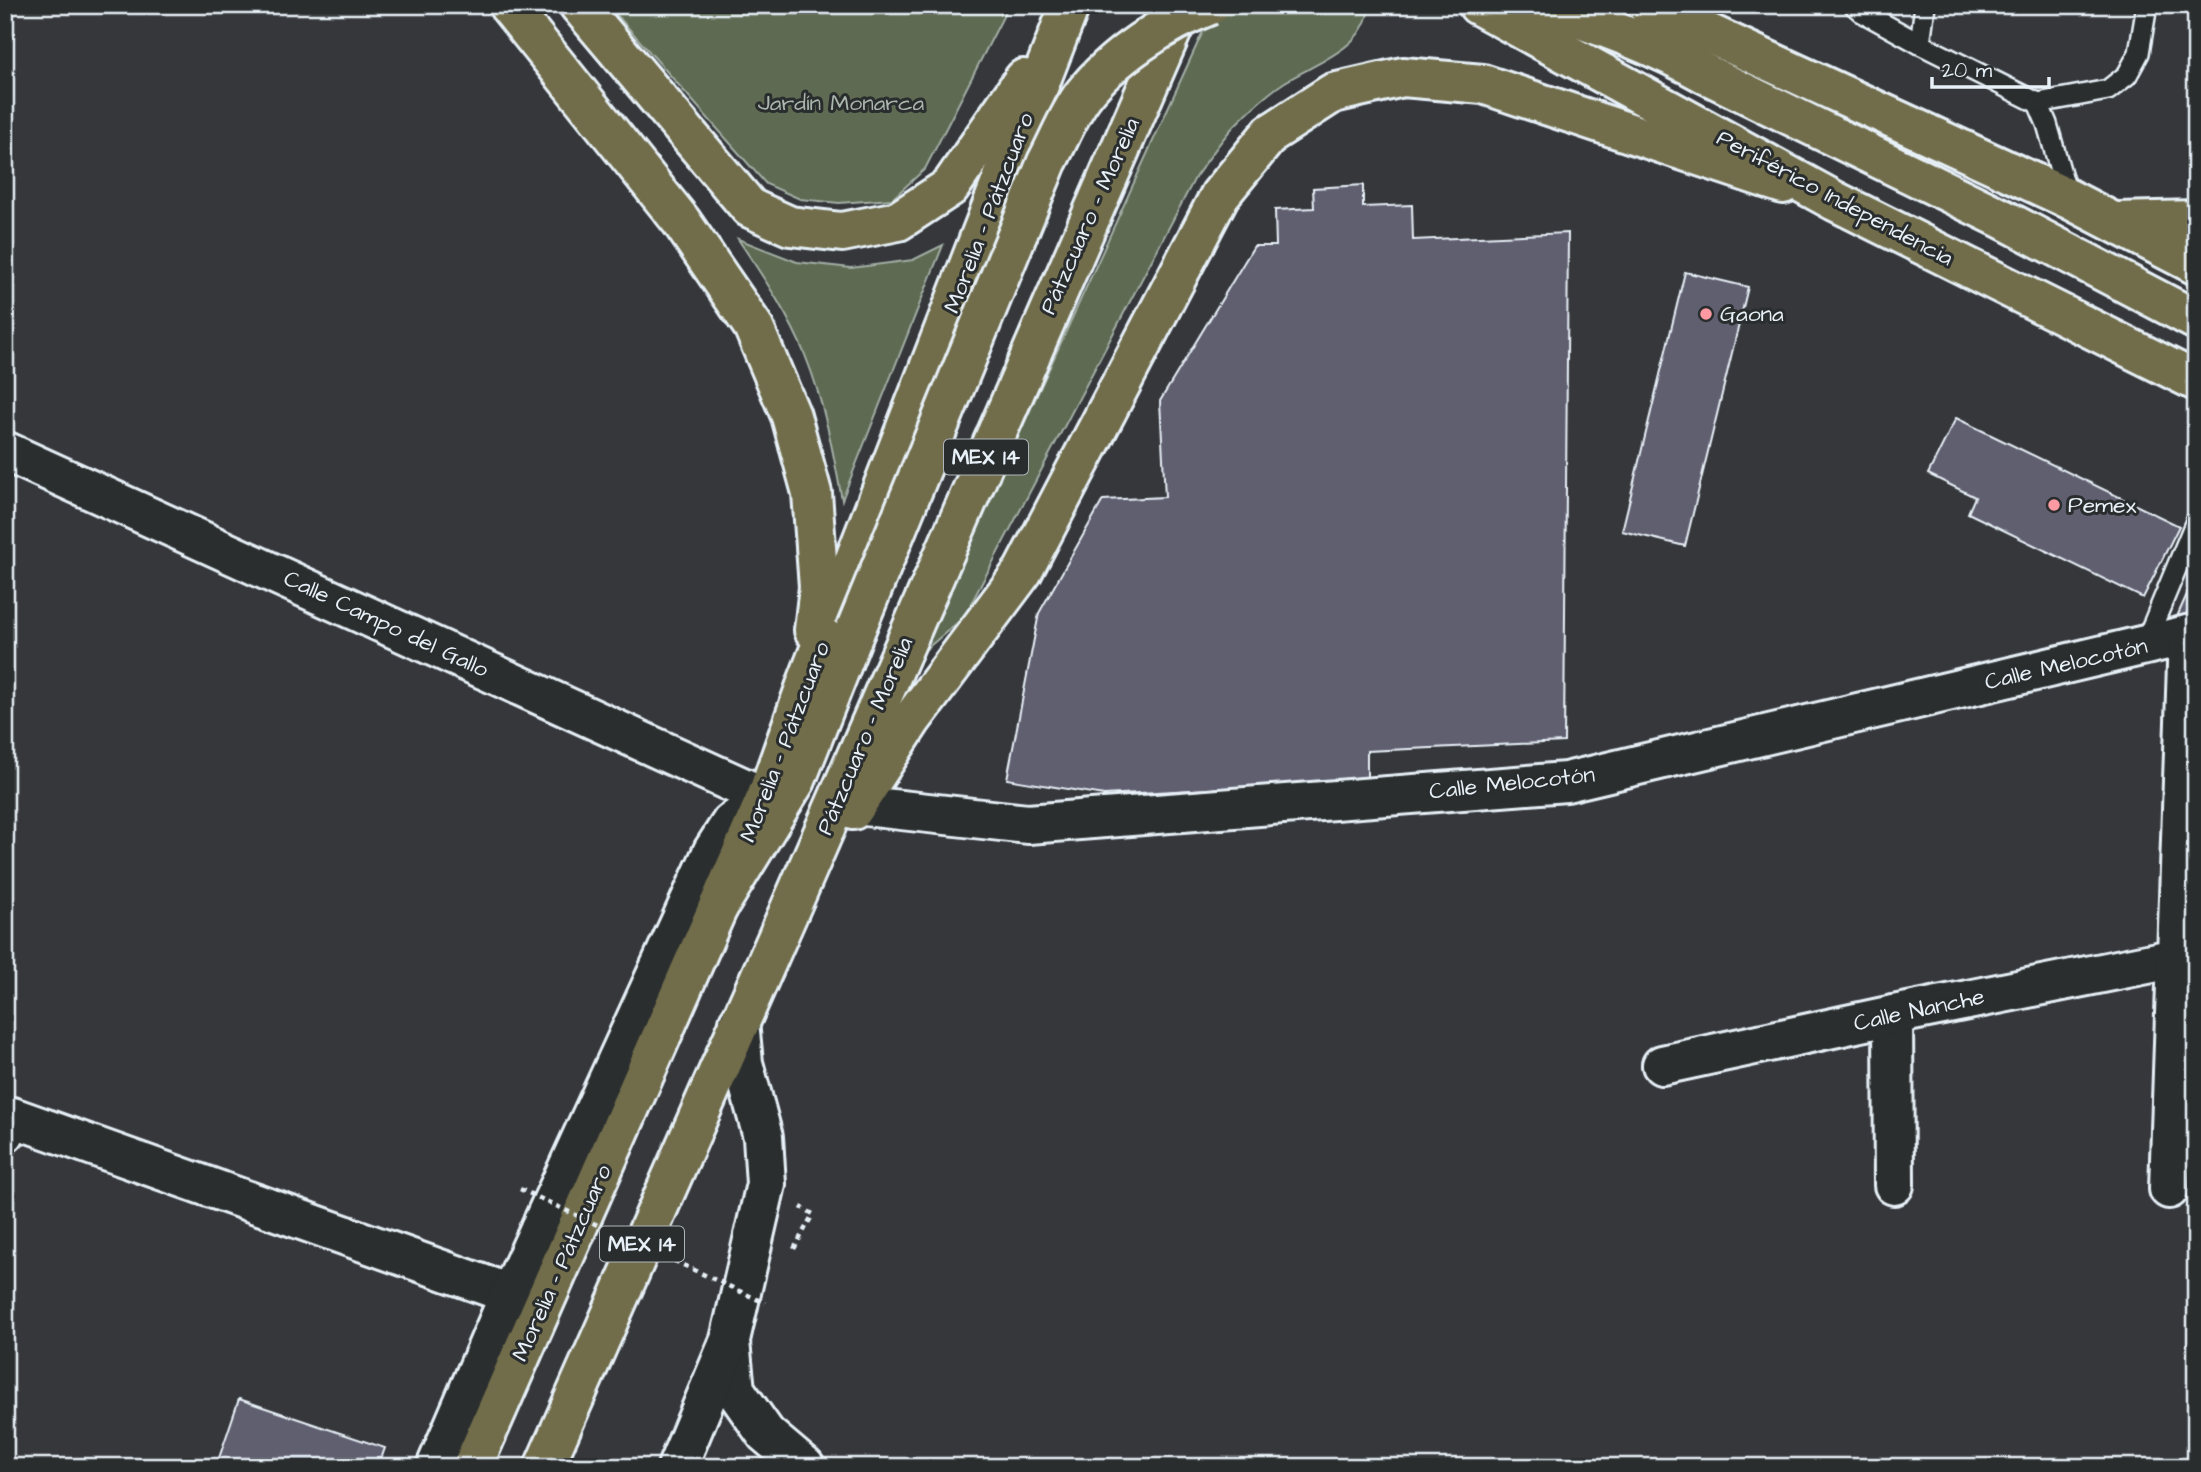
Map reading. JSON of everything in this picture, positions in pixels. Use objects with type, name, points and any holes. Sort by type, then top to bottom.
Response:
[{"type":"main road","points":[[508,5],[681,221],[754,326],[791,416],[812,493],[819,587],[808,680]]},
{"type":"main road","points":[[579,5],[750,208],[790,226],[842,232],[898,221],[950,187],[1065,15]]},
{"type":"main road","name":"Pátzcuaro - Morelia","points":[[544,1467],[1183,5]]},
{"type":"main road","points":[[717,909],[796,780],[1047,162],[1082,97],[1104,72],[1134,47],[1167,26],[1210,5]]},
{"type":"main road","name":"Periférico Independencia","points":[[1478,5],[1835,201],[2196,382]]},
{"type":"main road","points":[[1534,5],[1576,17],[1643,43],[2013,224],[2196,320]]},
{"type":"main road","points":[[1647,5],[2069,199],[2196,265]]},
{"type":"main road","name":"Morelia - Pátzcuaro","points":[[472,1467],[526,1300],[717,909],[766,798],[808,680],[1065,15]]},
{"type":"main road","points":[[790,909],[912,719],[1023,571],[1220,195],[1271,133],[1333,93],[1403,77],[1483,85],[1835,201]]},
{"type":"main road","points":[[2114,222],[2196,220]]},
{"type":"street","name":"Calle Campo del Gallo","points":[[5,451],[766,798]]},
{"type":"street","name":"Calle Melocotón","points":[[856,806],[1028,824],[1566,782],[2192,634]]},
{"type":"street","points":[[2169,1189],[2192,634]]},
{"type":"street","points":[[436,1467],[526,1300],[713,851],[732,823],[766,798]]},
{"type":"street","name":"Calle Nanche","points":[[1662,1065],[2177,958]]},
{"type":"street","points":[[1893,1015],[1894,1185]]},
{"type":"street","points":[[677,1467],[730,1340],[766,1184],[763,1137],[743,1063],[739,1022]]},
{"type":"street","points":[[5,1133],[12,1117],[526,1300]]},
{"type":"street","points":[[730,1340],[734,1390],[766,1434],[805,1467]]},
{"type":"lane","points":[[1854,5],[1920,44],[2038,103],[2108,90],[2127,75],[2139,53],[2147,5]]},
{"type":"lane","points":[[1920,44],[1925,5]]},
{"type":"lane","points":[[2038,103],[2047,124],[2069,199]]},
{"type":"lane","points":[[2144,646],[2196,521]]},
{"type":"path","points":[[520,1189],[765,1303]]},
{"type":"green space","name":"Jardín Monarca","points":[[608,5],[1009,5],[925,169],[892,199],[839,203],[800,199],[766,184]]},
{"type":"green space","points":[[1215,5],[1369,5],[1366,20],[1349,43],[1324,61],[1285,82],[1259,102],[1231,130],[1196,176],[964,617],[918,656]]},
{"type":"green space","points":[[738,239],[797,262],[851,268],[913,260],[943,245],[842,500],[823,409],[805,355],[783,310]]},
{"type":"building","points":[[1363,185],[1363,207],[1412,205],[1413,240],[1568,233],[1564,742],[1367,751],[1367,780],[1104,795],[1007,779],[1039,613],[1103,500],[1165,497],[1160,401],[1254,246],[1276,246],[1275,210],[1314,208],[1313,188]]},
{"type":"building","points":[[1685,272],[1748,287],[1685,546],[1622,531]]},
{"type":"building","name":"Pemex","points":[[1956,418],[2179,526],[2143,598],[1968,513],[1975,497],[1928,474]]},
{"type":"building","points":[[2196,574],[2196,615],[2176,619]]},
{"type":"building","points":[[239,1399],[385,1448],[378,1467],[216,1467]]},
{"type":"place","name":"Gaona","points":[[1706,314]]},
{"type":"place","name":"Pemex","points":[[2054,505]]}]
